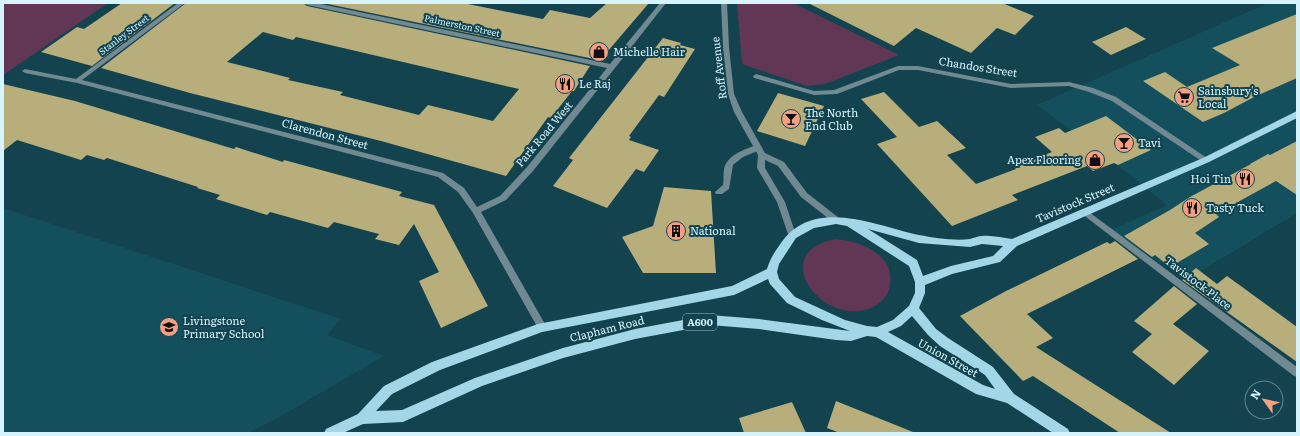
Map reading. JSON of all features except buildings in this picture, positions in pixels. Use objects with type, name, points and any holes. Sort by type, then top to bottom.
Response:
[{"type":"main road","name":"Tavistock Street","points":[[850,223],[874,226],[919,239],[944,242],[970,242],[982,240],[1013,243],[1206,160],[1297,115]]},
{"type":"main road","points":[[872,332],[826,317],[791,300],[780,289],[774,281],[772,272],[779,254],[792,235],[812,224],[836,220],[850,223],[913,263],[920,282],[951,270],[996,259],[1013,243]]},
{"type":"main road","name":"Clapham Road","points":[[330,433],[362,418],[388,390],[436,366],[542,327],[734,290],[772,272]]},
{"type":"main road","name":"A600","points":[[872,332],[897,323],[913,309],[920,293],[920,282]]},
{"type":"main road","name":"Union Street","points":[[913,309],[932,332],[944,342],[989,371],[1010,398]]},
{"type":"main road","name":"Clapham Road","points":[[362,418],[403,416],[479,382],[563,352],[635,334],[705,321],[759,324],[851,336],[872,332]]},
{"type":"main road","name":"Union Street","points":[[872,332],[899,345],[980,390],[1010,398],[1064,433]]},
{"type":"street","name":"Stanley Street","points":[[77,81],[182,3]]},
{"type":"street","name":"Palmerston Street","points":[[307,3],[614,67]]},
{"type":"street","name":"Park Road West","points":[[476,211],[503,198],[530,169],[614,67],[663,3]]},
{"type":"street","name":"Roff Avenue","points":[[724,3],[726,47],[731,94],[738,112],[760,151],[761,168],[781,202],[792,235]]},
{"type":"street","name":"Chandos Street","points":[[756,76],[814,93],[835,92],[898,68],[918,68],[1011,86],[1069,84],[1092,90],[1114,99],[1206,160]]},
{"type":"street","name":"Clarendon Street","points":[[25,71],[77,81],[440,175],[461,190],[476,211],[542,327]]},
{"type":"street","points":[[719,192],[726,187],[731,161],[740,155],[760,151],[781,164],[804,194],[836,220]]},
{"type":"street","name":"Tavistock Place","points":[[1085,212],[1297,373]]},
{"type":"shaded area","points":[[3,3],[108,3],[3,75]]},
{"type":"shaded area","points":[[737,3],[793,3],[899,55],[825,84],[807,86],[742,64]]},
{"type":"shaded area","points":[[1268,3],[1297,3],[1297,213],[1186,280],[1111,230],[1167,205],[1116,164],[1037,105]]},
{"type":"shaded area","name":"Livingstone Primary School","points":[[3,208],[341,319],[327,335],[384,356],[283,415],[247,433],[3,433]]},
{"type":"shaded area","points":[[836,239],[865,246],[881,257],[887,265],[890,274],[889,290],[883,300],[878,304],[859,311],[841,309],[824,301],[811,289],[804,274],[804,260],[814,247]]},
{"type":"place","name":"Michelle Hair","points":[[599,52]]},
{"type":"place","name":"Le Raj","points":[[565,84]]},
{"type":"place","name":"Sainsbury's Local","points":[[1184,97]]},
{"type":"place","name":"The North End Club","points":[[791,119]]},
{"type":"place","name":"Tavi","points":[[1124,143]]},
{"type":"place","name":"Apex Flooring","points":[[1095,160]]},
{"type":"place","name":"Hoi Tin","points":[[1245,179]]},
{"type":"place","name":"Tasty Tuck","points":[[1192,208]]},
{"type":"place","name":"National","points":[[676,231]]},
{"type":"place","name":"Livingstone Primary School","points":[[169,327]]}]
